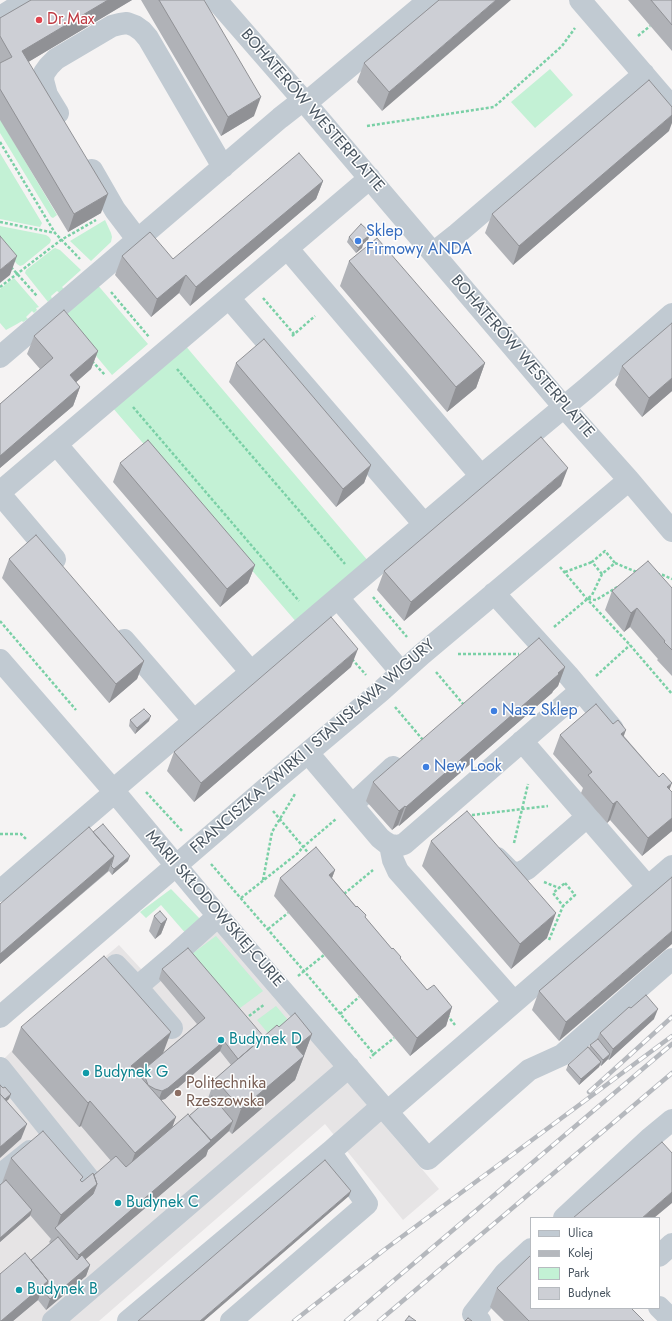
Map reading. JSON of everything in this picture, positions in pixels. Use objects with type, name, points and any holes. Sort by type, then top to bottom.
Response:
[{"type":"street","points":[[0,17],[28,0]]},
{"type":"street","name":"BOHATERÓW WESTERPLATTE","points":[[216,0],[305,101],[563,406],[672,531]]},
{"type":"street","points":[[2,351],[52,314],[137,239],[280,118],[305,101],[429,0]]},
{"type":"street","points":[[580,0],[672,107]]},
{"type":"street","points":[[67,129],[44,88],[42,80],[44,74],[56,59],[112,26],[127,23],[142,31],[148,38],[223,167]]},
{"type":"street","points":[[433,253],[458,234],[644,74]]},
{"type":"street","points":[[83,156],[115,210],[137,239]]},
{"type":"street","points":[[66,572],[0,493],[370,178]]},
{"type":"street","points":[[287,248],[481,476]]},
{"type":"street","points":[[228,298],[424,524]]},
{"type":"street","points":[[0,891],[251,672],[672,314]]},
{"type":"street","points":[[56,444],[251,672]]},
{"type":"street","name":"FRANCISZKA ŻWIRKI I STANISŁAWA WIGURY","points":[[0,1017],[381,691],[401,672],[628,480]]},
{"type":"street","points":[[494,593],[529,648],[580,690],[626,744]]},
{"type":"street","points":[[338,598],[401,672]]},
{"type":"street","points":[[112,626],[194,721]]},
{"type":"street","name":"MARII SKŁODOWSKIEJ-CURIE","points":[[0,660],[114,791],[218,916],[283,989],[428,1159],[529,1070],[562,1055],[672,959]]},
{"type":"street","points":[[391,850],[404,844],[456,810],[528,749],[580,690]]},
{"type":"street","points":[[352,805],[423,740]]},
{"type":"street","points":[[528,749],[648,886]]},
{"type":"street","points":[[308,753],[385,842],[391,850],[398,871],[514,1002]]},
{"type":"street","points":[[484,842],[508,869],[516,873],[521,872],[527,869],[582,810]]},
{"type":"street","points":[[128,1321],[330,1152],[469,1041],[672,866]]},
{"type":"street","points":[[137,987],[218,916]]},
{"type":"street","points":[[116,965],[172,1028]]},
{"type":"street","points":[[53,1321],[349,1067]]},
{"type":"street","points":[[0,1068],[89,1179]]},
{"type":"street","points":[[565,1217],[649,1139],[672,1120]]},
{"type":"street","points":[[0,1175],[52,1132]]},
{"type":"street","points":[[231,1321],[367,1204],[330,1152]]},
{"type":"street","points":[[660,1255],[672,1244]]},
{"type":"street","points":[[480,1321],[473,1314],[505,1273],[530,1250]]},
{"type":"street","points":[[660,1308],[672,1320]]},
{"type":"path","points":[[367,126],[494,107],[562,46],[576,26]]},
{"type":"path","points":[[0,142],[60,240],[96,275],[359,580],[464,705]]},
{"type":"path","points":[[0,286],[60,240],[115,210]]},
{"type":"path","points":[[0,222],[55,233]]},
{"type":"path","points":[[8,263],[52,314]]},
{"type":"path","points":[[248,281],[294,334]]},
{"type":"path","points":[[275,351],[332,302]]},
{"type":"path","points":[[88,355],[314,618]]},
{"type":"path","points":[[634,577],[640,574],[615,564],[605,552],[592,562],[565,572],[587,599],[630,645],[672,694]]},
{"type":"path","points":[[592,562],[602,574]]},
{"type":"path","points":[[421,655],[529,648],[592,595],[602,574],[615,564]]},
{"type":"path","points":[[655,574],[663,575],[672,579]]},
{"type":"path","points":[[587,599],[596,600],[621,585]]},
{"type":"path","points":[[580,690],[630,645]]},
{"type":"path","points":[[350,657],[423,740]]},
{"type":"path","points":[[508,869],[522,809],[528,749]]},
{"type":"path","points":[[260,793],[280,820],[313,859]]},
{"type":"path","points":[[263,881],[272,832],[295,794]]},
{"type":"path","points":[[241,898],[298,853],[352,805]]},
{"type":"path","points":[[456,810],[582,810]]},
{"type":"path","points":[[344,894],[391,850]]},
{"type":"path","points":[[544,944],[550,939],[563,906],[575,896],[565,883],[553,893],[563,906]]},
{"type":"path","points":[[339,888],[349,900]]},
{"type":"path","points":[[268,929],[288,913]]},
{"type":"path","points":[[240,1024],[324,955]]},
{"type":"path","points":[[340,1014],[360,997]]},
{"type":"path","points":[[443,1011],[469,1041]]},
{"type":"path","points":[[374,1054],[394,1038]]},
{"type":"shaded area","name":"Politechnika Rzeszowska","points":[[206,917],[439,1189],[403,1220],[325,1124],[99,1321],[0,1321],[0,1063],[99,962],[119,945],[142,970]]},
{"type":"green space","points":[[550,69],[573,95],[535,128],[511,102]]},
{"type":"green space","points":[[0,119],[57,215],[53,218],[0,133]]},
{"type":"green space","points":[[0,153],[42,223],[40,227],[0,219]]},
{"type":"green space","points":[[105,220],[111,233],[111,242],[91,261],[70,241]]},
{"type":"green space","points":[[0,226],[46,235],[51,240],[50,243],[20,266],[0,244]]},
{"type":"green space","points":[[55,248],[60,250],[81,270],[62,287],[64,289],[60,293],[57,291],[51,296],[52,299],[48,302],[25,273],[26,270]]},
{"type":"green space","points":[[14,278],[39,307],[36,308],[37,310],[34,313],[32,311],[26,317],[28,319],[6,330],[0,323],[0,289]]},
{"type":"green space","points":[[96,283],[148,344],[112,375],[61,314]]},
{"type":"green space","points":[[184,344],[369,562],[298,624],[112,407]]},
{"type":"green space","points":[[171,889],[202,921],[187,935],[161,905],[146,918],[140,912]]},
{"type":"green space","points":[[216,936],[263,991],[236,1011],[189,956]]},
{"type":"green space","points":[[276,1006],[293,1026],[277,1044],[257,1020]]},
{"type":"building","points":[[31,0],[108,0],[22,51],[108,194],[74,214],[0,89],[0,63],[12,57],[0,36],[0,18]]},
{"type":"building","points":[[159,0],[204,0],[261,97],[228,117]]},
{"type":"building","points":[[439,0],[496,0],[389,92],[364,63]]},
{"type":"building","points":[[651,0],[672,0],[672,25]]},
{"type":"building","points":[[649,80],[672,107],[672,115],[519,246],[492,214]]},
{"type":"building","points":[[299,153],[323,181],[196,287],[186,275],[157,299],[122,256],[150,232],[173,259]]},
{"type":"building","points":[[361,224],[370,232],[370,235],[362,241],[364,243],[358,248],[349,237]]},
{"type":"building","points":[[0,236],[17,256],[0,270]]},
{"type":"building","points":[[377,238],[485,363],[456,387],[349,261]]},
{"type":"building","points":[[64,310],[98,351],[70,375],[80,387],[0,456],[0,404],[53,358],[34,336]]},
{"type":"building","points":[[672,323],[672,378],[649,398],[622,366]]},
{"type":"building","points":[[264,339],[371,465],[343,489],[236,363]]},
{"type":"building","points":[[541,437],[568,468],[411,602],[384,571]]},
{"type":"building","points":[[148,440],[255,565],[227,589],[120,463]]},
{"type":"building","points":[[36,535],[144,661],[116,684],[9,559]]},
{"type":"building","points":[[648,561],[672,588],[672,650],[637,608],[631,613],[612,591]]},
{"type":"building","points":[[331,617],[358,649],[201,783],[174,752]]},
{"type":"building","points":[[539,638],[565,667],[558,673],[559,674],[406,807],[405,806],[399,811],[373,782]]},
{"type":"building","points":[[596,704],[613,724],[618,720],[626,730],[621,734],[659,777],[663,773],[672,783],[667,787],[672,792],[672,818],[648,838],[617,801],[613,804],[588,775],[592,772],[560,735]]},
{"type":"building","points":[[144,709],[151,716],[137,728],[130,720]]},
{"type":"building","points":[[467,811],[556,913],[520,944],[431,841]]},
{"type":"building","points":[[103,824],[130,856],[114,869],[111,866],[114,856],[93,832]]},
{"type":"building","points":[[89,827],[114,856],[0,954],[0,904]]},
{"type":"building","points":[[316,847],[335,870],[329,875],[356,907],[357,906],[366,915],[365,917],[392,949],[393,948],[401,957],[400,958],[427,990],[434,985],[452,1007],[417,1038],[280,878]]},
{"type":"building","points":[[672,877],[672,931],[566,1022],[539,991]]},
{"type":"building","points":[[160,911],[167,919],[161,924],[154,916]]},
{"type":"building","name":"Budynek D","points":[[188,948],[264,1037],[238,1059],[224,1041],[168,1088],[162,1091],[148,1085],[145,1073],[148,1066],[205,1018],[162,969]]},
{"type":"building","name":"Budynek G","points":[[104,956],[171,1032],[131,1066],[176,1117],[135,1153],[90,1101],[88,1103],[21,1027]]},
{"type":"building","points":[[646,995],[658,1009],[613,1049],[600,1033],[629,1007],[631,1008]]},
{"type":"building","points":[[295,1013],[312,1034],[296,1047],[304,1056],[241,1109],[215,1079],[277,1025],[279,1027]]},
{"type":"building","points":[[598,1039],[610,1054],[603,1060],[590,1045]]},
{"type":"building","points":[[588,1047],[601,1062],[581,1079],[568,1065]]},
{"type":"building","points":[[0,1085],[3,1088],[5,1087],[11,1094],[5,1099],[0,1094]]},
{"type":"building","points":[[0,1094],[27,1124],[0,1147]]},
{"type":"building","points":[[212,1096],[233,1121],[211,1140],[189,1116]]},
{"type":"building","name":"Budynek C","points":[[188,1114],[211,1141],[79,1255],[55,1228],[93,1194],[97,1184],[94,1175],[116,1156],[126,1167]]},
{"type":"building","points":[[43,1131],[83,1177],[80,1180],[82,1182],[93,1173],[97,1184],[61,1215],[11,1158]]},
{"type":"building","points":[[662,1142],[672,1153],[672,1192],[643,1217],[574,1217]]},
{"type":"building","points":[[325,1160],[351,1191],[200,1321],[138,1321]]},
{"type":"building","points":[[6,1180],[32,1210],[0,1238],[0,1185]]},
{"type":"building","points":[[58,1237],[77,1260],[82,1255],[90,1265],[50,1299],[42,1289],[47,1285],[48,1281],[31,1260]]},
{"type":"building","name":"Budynek B","points":[[25,1253],[48,1281],[0,1321],[0,1274]]},
{"type":"building","points":[[530,1256],[530,1309],[632,1309],[644,1321],[529,1321],[497,1288]]},
{"type":"building","points":[[409,1316],[416,1321],[405,1321]]},
{"type":"building","points":[[468,1318],[472,1321],[465,1321]]},
{"type":"railway","points":[[589,1092],[672,1017]]},
{"type":"railway","points":[[294,1321],[384,1250],[672,1036]]},
{"type":"railway","points":[[346,1321],[672,1044]]},
{"type":"railway","points":[[379,1321],[672,1073]]},
{"type":"place","name":"Dr.Max","points":[[39,20]]},
{"type":"place","name":"Sklep Firmowy ANDA","points":[[358,241]]},
{"type":"place","name":"Nasz Sklep","points":[[494,711]]},
{"type":"place","name":"New Look","points":[[426,767]]},
{"type":"place","name":"Budynek D","points":[[221,1040]]},
{"type":"place","name":"Budynek G","points":[[86,1073]]},
{"type":"place","name":"Politechnika Rzeszowska","points":[[178,1093]]},
{"type":"place","name":"Budynek C","points":[[118,1203]]},
{"type":"place","name":"Budynek B","points":[[19,1290]]}]
